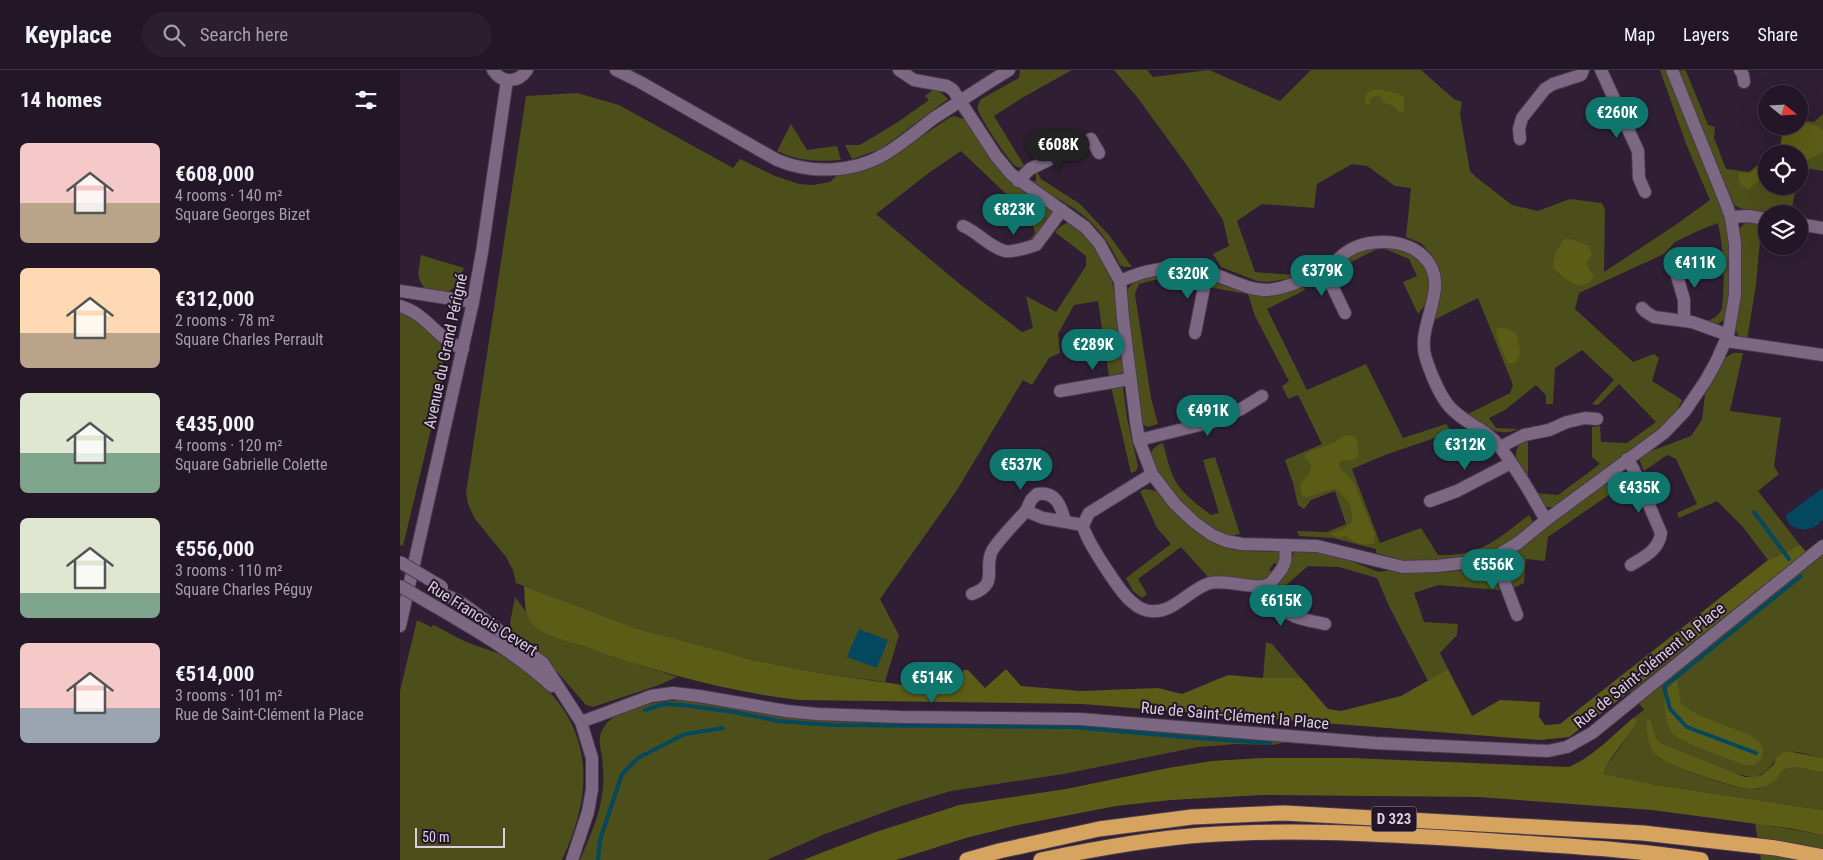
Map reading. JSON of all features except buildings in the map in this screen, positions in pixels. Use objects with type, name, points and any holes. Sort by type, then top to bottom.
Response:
[{"type":"highway","name":"D 323","points":[[967,860],[1099,829],[1192,817],[1284,813],[1643,832],[1776,848],[1823,857]]},
{"type":"highway","name":"D 323","points":[[1041,860],[1111,846],[1193,836],[1288,832],[1409,836],[1639,851],[1701,860]]},
{"type":"street","points":[[493,70],[500,78],[508,80],[518,79],[527,70]]},
{"type":"street","points":[[616,70],[777,160],[809,169],[838,168],[874,160],[891,150],[934,118],[1009,70]]},
{"type":"street","points":[[899,70],[914,80],[947,86],[953,90],[996,156],[1018,181],[1085,227],[1099,243],[1120,281],[1130,379],[1139,440],[1152,474],[1180,509],[1212,535],[1242,544],[1327,548],[1402,567],[1437,566],[1480,561],[1495,556],[1518,543],[1546,520],[1664,433],[1685,410],[1713,368],[1727,338],[1735,295],[1735,244],[1731,218],[1720,185],[1672,70]]},
{"type":"street","points":[[1520,139],[1519,130],[1522,118],[1545,89],[1553,84],[1582,75],[1584,70]]},
{"type":"street","points":[[1601,70],[1638,151],[1639,178],[1645,192]]},
{"type":"street","name":"Avenue du Grand Périgné","points":[[400,626],[473,302],[508,80]]},
{"type":"street","points":[[1018,181],[1030,170],[1091,138],[1099,153]]},
{"type":"street","points":[[963,226],[1006,251],[1036,245],[1062,210]]},
{"type":"street","points":[[1731,218],[1748,216],[1758,218]]},
{"type":"street","points":[[1808,226],[1823,228]]},
{"type":"street","points":[[1120,281],[1149,271],[1179,269],[1207,272],[1241,285],[1266,290],[1282,288],[1324,269],[1336,262],[1348,251],[1374,242],[1403,245],[1419,252],[1433,272],[1436,287],[1423,337],[1424,349],[1427,361],[1446,402],[1460,416],[1486,432],[1500,447],[1546,520]]},
{"type":"street","points":[[1673,262],[1684,300],[1684,320]]},
{"type":"street","points":[[1324,269],[1345,313]]},
{"type":"street","points":[[1196,333],[1207,272]]},
{"type":"street","points":[[400,292],[473,302]]},
{"type":"street","points":[[400,306],[419,314],[455,346],[463,349]]},
{"type":"street","points":[[1642,308],[1654,317],[1684,320],[1727,338],[1823,355]]},
{"type":"street","points":[[1060,391],[1130,379]]},
{"type":"street","points":[[1139,440],[1216,421],[1262,396]]},
{"type":"street","points":[[1500,447],[1524,435],[1549,430],[1567,422],[1585,418],[1597,419]]},
{"type":"street","points":[[1627,459],[1634,470],[1661,533],[1658,543],[1652,551],[1631,565]]},
{"type":"street","points":[[1430,501],[1457,491],[1511,463]]},
{"type":"street","points":[[1152,474],[1089,513],[1083,525],[1086,536],[1125,596],[1143,609],[1162,610],[1200,587],[1212,583],[1227,582],[1266,586],[1285,565],[1285,545]]},
{"type":"street","points":[[972,594],[986,586],[989,579],[991,552],[1026,511],[1031,500],[1037,494],[1047,494],[1059,502],[1065,521]]},
{"type":"street","points":[[1026,511],[1043,518],[1083,525]]},
{"type":"street","name":"Rue de Saint-Clément la Place","points":[[581,722],[651,696],[673,693],[786,711],[817,714],[901,718],[1080,719],[1375,743],[1548,751],[1567,747],[1592,733],[1823,546]]},
{"type":"street","points":[[1495,556],[1517,615]]},
{"type":"street","points":[[400,562],[441,590]]},
{"type":"street","name":"Rue Francois Cevert","points":[[400,570],[457,600],[543,663],[569,701],[581,722],[592,758],[592,789],[588,812],[572,860]]},
{"type":"street","name":"Rue Francois Cevert","points":[[400,586],[488,637],[532,668],[569,701]]},
{"type":"street","points":[[1266,586],[1289,615],[1325,624]]},
{"type":"shaded area","points":[[1020,70],[1072,70],[994,116],[1025,167],[1017,167],[1013,164],[1002,150],[978,110],[978,104],[981,99],[1019,78]]},
{"type":"shaded area","points":[[1114,70],[1147,70],[1153,77],[1209,70],[1280,101],[1311,70],[1421,70],[1454,99],[1462,102],[1460,114],[1470,171],[1512,205],[1538,211],[1570,199],[1602,203],[1605,210],[1604,272],[1710,200],[1686,144],[1660,70],[1667,70],[1725,217],[1730,243],[1729,296],[1725,319],[1718,324],[1705,321],[1715,317],[1722,309],[1722,244],[1718,223],[1675,242],[1664,254],[1579,293],[1575,309],[1633,362],[1654,354],[1659,358],[1652,381],[1682,400],[1677,410],[1656,432],[1553,507],[1545,507],[1536,493],[1558,495],[1600,464],[1592,457],[1592,427],[1600,426],[1601,442],[1627,443],[1656,422],[1619,384],[1598,405],[1592,404],[1614,380],[1582,350],[1555,368],[1553,404],[1546,404],[1546,395],[1536,385],[1505,410],[1489,418],[1496,428],[1518,429],[1511,432],[1498,432],[1485,426],[1468,414],[1510,393],[1513,385],[1478,298],[1432,321],[1441,284],[1440,270],[1432,255],[1421,243],[1406,237],[1411,188],[1395,186],[1367,166],[1352,164],[1317,184],[1314,208],[1262,204],[1237,221],[1255,272],[1292,275],[1288,279],[1268,282],[1257,281],[1221,267],[1213,254],[1229,246],[1223,220],[1186,164],[1137,97]]},
{"type":"shaded area","points":[[1686,71],[1708,125],[1715,127],[1714,138],[1726,169],[1749,172],[1758,165],[1758,195],[1794,195],[1793,205],[1758,205],[1758,213],[1734,205],[1678,72]]},
{"type":"shaded area","points":[[1379,89],[1404,97],[1404,110],[1399,112],[1395,107],[1383,102],[1380,96],[1370,99],[1370,105],[1366,105],[1366,95],[1372,90]]},
{"type":"shaded area","points":[[933,90],[939,91],[948,99],[881,149],[852,159],[845,145],[859,145],[898,122],[929,100],[925,96]]},
{"type":"shaded area","points":[[577,93],[619,105],[733,168],[740,159],[775,176],[799,184],[813,185],[830,182],[837,175],[895,154],[949,118],[954,116],[964,119],[996,165],[1011,181],[1049,207],[1052,214],[1034,239],[1029,241],[1035,233],[1032,221],[1026,213],[961,151],[930,172],[876,214],[961,285],[1022,332],[1033,328],[1026,296],[1056,312],[1086,266],[1086,256],[1055,232],[1061,226],[1071,221],[1103,257],[1112,281],[1118,314],[1124,373],[1109,376],[1098,301],[1074,305],[1058,334],[1060,353],[1049,358],[1032,385],[1023,380],[957,490],[880,599],[899,635],[885,682],[825,674],[752,660],[697,646],[638,629],[516,583],[513,570],[506,557],[475,519],[468,504],[466,493],[526,96]]},
{"type":"shaded area","points":[[1823,114],[1823,171],[1808,168],[1808,145],[1780,145],[1782,135],[1808,135],[1808,121],[1814,122]]},
{"type":"shaded area","points":[[791,124],[807,150],[837,146],[841,160],[808,160],[777,151]]},
{"type":"shaded area","points":[[1808,124],[1818,126],[1823,131],[1823,151],[1808,160],[1808,145],[1781,145],[1784,135],[1808,135]]},
{"type":"shaded area","points":[[1758,167],[1758,182],[1748,190],[1740,183],[1739,173],[1750,173]]},
{"type":"shaded area","points":[[1036,169],[1041,179],[1080,204],[1109,235],[1132,267],[1120,265],[1102,234],[1090,221],[1033,181],[1036,181],[1036,175],[1032,174]]},
{"type":"shaded area","points":[[1746,222],[1757,222],[1758,224],[1759,255],[1756,285],[1747,340],[1741,338],[1735,325],[1741,284],[1740,228]]},
{"type":"shaded area","points":[[1570,239],[1589,246],[1592,255],[1586,263],[1594,277],[1584,285],[1573,283],[1553,268],[1554,256],[1563,240]]},
{"type":"shaded area","points":[[1384,246],[1415,256],[1426,266],[1430,273],[1431,282],[1427,306],[1424,306],[1418,314],[1403,282],[1417,276],[1409,259],[1379,248],[1339,268],[1338,266],[1356,252]]},
{"type":"shaded area","points":[[421,255],[464,268],[456,286],[443,292],[428,290],[424,287],[419,277]]},
{"type":"shaded area","points":[[1165,274],[1193,275],[1196,277],[1197,282],[1166,277],[1139,284],[1135,294],[1151,398],[1158,424],[1147,427],[1141,423],[1126,296],[1135,281]]},
{"type":"shaded area","points":[[1213,281],[1224,286],[1258,294],[1293,291],[1304,286],[1305,290],[1267,309],[1307,390],[1366,364],[1403,438],[1446,424],[1452,432],[1385,455],[1352,469],[1380,543],[1421,528],[1438,555],[1453,555],[1477,550],[1488,545],[1529,515],[1533,522],[1492,552],[1473,557],[1448,560],[1403,560],[1376,553],[1376,549],[1333,538],[1299,536],[1297,531],[1327,532],[1346,524],[1335,491],[1311,500],[1304,509],[1298,505],[1285,460],[1322,444],[1298,395],[1288,399],[1282,386],[1289,381],[1255,316],[1248,294],[1208,287]]},
{"type":"shaded area","points":[[400,311],[423,324],[437,338],[442,351],[443,362],[442,383],[403,546],[400,545]]},
{"type":"shaded area","points":[[1503,327],[1516,333],[1520,351],[1518,359],[1511,364],[1507,362],[1496,334],[1497,329]]},
{"type":"shaded area","points":[[1733,353],[1743,353],[1730,411],[1781,418],[1774,466],[1779,474],[1758,491],[1800,545],[1768,560],[1743,527],[1717,501],[1679,518],[1677,513],[1697,504],[1676,459],[1667,455],[1644,471],[1639,459],[1643,454],[1691,436],[1702,420],[1705,395],[1712,378],[1723,359]]},
{"type":"shaded area","points":[[1111,386],[1123,387],[1127,418],[1138,466],[1136,471],[1131,473]]},
{"type":"shaded area","points":[[1345,435],[1355,437],[1358,445],[1358,455],[1357,458],[1352,460],[1340,461],[1339,467],[1354,483],[1375,535],[1374,543],[1370,544],[1359,543],[1345,536],[1339,538],[1332,535],[1331,533],[1343,530],[1353,521],[1350,504],[1337,489],[1303,497],[1300,488],[1311,467],[1309,461],[1305,459],[1305,454],[1336,441]]},
{"type":"shaded area","points":[[1528,440],[1528,481],[1518,464],[1516,451],[1518,446]]},
{"type":"shaded area","points":[[1163,443],[1171,470],[1179,486],[1211,515],[1219,513],[1203,460],[1215,457],[1240,534],[1224,535],[1215,531],[1191,512],[1167,487],[1152,462],[1151,453],[1154,448]]},
{"type":"shaded area","points":[[1622,470],[1634,487],[1626,483],[1548,537],[1545,561],[1526,559],[1524,583],[1511,589],[1502,563],[1507,555]]},
{"type":"shaded area","points":[[1146,489],[1156,491],[1175,512],[1231,547],[1249,551],[1278,552],[1280,555],[1279,565],[1274,563],[1269,570],[1273,573],[1261,581],[1209,578],[1181,547],[1138,579],[1147,594],[1142,598],[1133,591],[1126,578],[1171,544],[1157,528],[1140,491]]},
{"type":"shaded area","points":[[1800,545],[1806,552],[1624,696],[1569,737],[1540,740],[1082,704],[798,700],[770,696],[716,686],[662,672],[549,635],[531,623],[525,605],[524,586],[638,629],[752,660],[825,674],[946,691],[951,690],[961,682],[963,670],[968,670],[985,688],[1006,669],[1021,686],[1081,691],[1158,688],[1182,694],[1228,675],[1263,678],[1301,678],[1328,709],[1341,711],[1401,696],[1448,669],[1472,716],[1500,700],[1540,702],[1539,717],[1545,725],[1560,724],[1768,560]]},
{"type":"shaded area","points":[[1823,546],[1823,758],[1797,752],[1784,753],[1765,772],[1753,777],[1746,776],[1709,764],[1662,744],[1657,739],[1650,718],[1657,757],[1693,773],[1724,783],[1751,789],[1760,788],[1770,783],[1785,768],[1801,767],[1823,772],[1823,810],[1657,785],[1602,774],[1637,719],[1633,718],[1644,710],[1630,692],[1806,552]]},
{"type":"shaded area","points":[[1299,548],[1343,558],[1379,572],[1391,570],[1434,573],[1467,570],[1488,565],[1491,566],[1497,575],[1495,577],[1499,590],[1438,585],[1414,593],[1424,622],[1458,624],[1457,635],[1440,653],[1448,669],[1428,681],[1389,606],[1377,578],[1339,567],[1308,566],[1279,591],[1278,583],[1290,565],[1294,552]]},
{"type":"shaded area","points":[[515,597],[527,613],[530,622],[571,642],[677,677],[593,707],[586,705],[553,667],[512,631],[510,623]]},
{"type":"shaded area","points":[[417,620],[431,627],[434,625],[473,645],[507,659],[545,687],[563,709],[574,729],[581,750],[583,772],[578,815],[562,860],[400,860],[400,691]]},
{"type":"shaded area","points":[[1266,642],[1272,644],[1301,678],[1263,678]]},
{"type":"shaded area","points":[[1677,679],[1681,704],[1698,715],[1750,735],[1759,741],[1763,750],[1762,758],[1755,765],[1744,765],[1673,734],[1666,718],[1665,695],[1668,688]]},
{"type":"shaded area","points":[[684,700],[780,717],[837,722],[1082,724],[1289,741],[1273,745],[1237,744],[1198,747],[1063,774],[951,791],[901,806],[825,834],[767,860],[580,860],[595,824],[602,797],[603,772],[600,738],[604,728],[611,719],[634,708],[647,704]]},
{"type":"shaded area","points":[[1633,718],[1638,719],[1610,760],[1603,774],[1657,785],[1823,810],[1823,835],[1788,828],[1652,810],[1478,797],[1262,795],[1171,800],[1116,806],[1018,825],[966,838],[896,860],[803,860],[873,833],[959,805],[1066,789],[1212,761],[1262,758],[1352,758],[1569,767],[1595,751]]},
{"type":"shaded area","points":[[1650,718],[1657,739],[1662,744],[1745,777],[1762,775],[1774,764],[1777,757],[1787,751],[1823,758],[1823,772],[1799,767],[1789,768],[1782,770],[1775,780],[1769,784],[1754,789],[1717,781],[1674,765],[1657,756],[1648,740],[1647,720]]},
{"type":"shaded area","points":[[1755,823],[1823,835],[1823,860],[1761,860]]},
{"type":"water","points":[[1823,488],[1823,520],[1815,527],[1809,529],[1797,528],[1791,525],[1786,515]]},
{"type":"water","points":[[859,629],[888,640],[877,668],[847,657]]},
{"type":"waterway","points":[[1754,512],[1789,559]]},
{"type":"waterway","points":[[1756,753],[1687,727],[1670,709],[1664,687],[1801,576]]},
{"type":"waterway","points":[[645,710],[664,704],[683,705],[779,721],[831,725],[1072,727],[1270,743]]},
{"type":"waterway","points":[[598,860],[600,840],[622,774],[638,758],[685,734],[723,728]]}]
